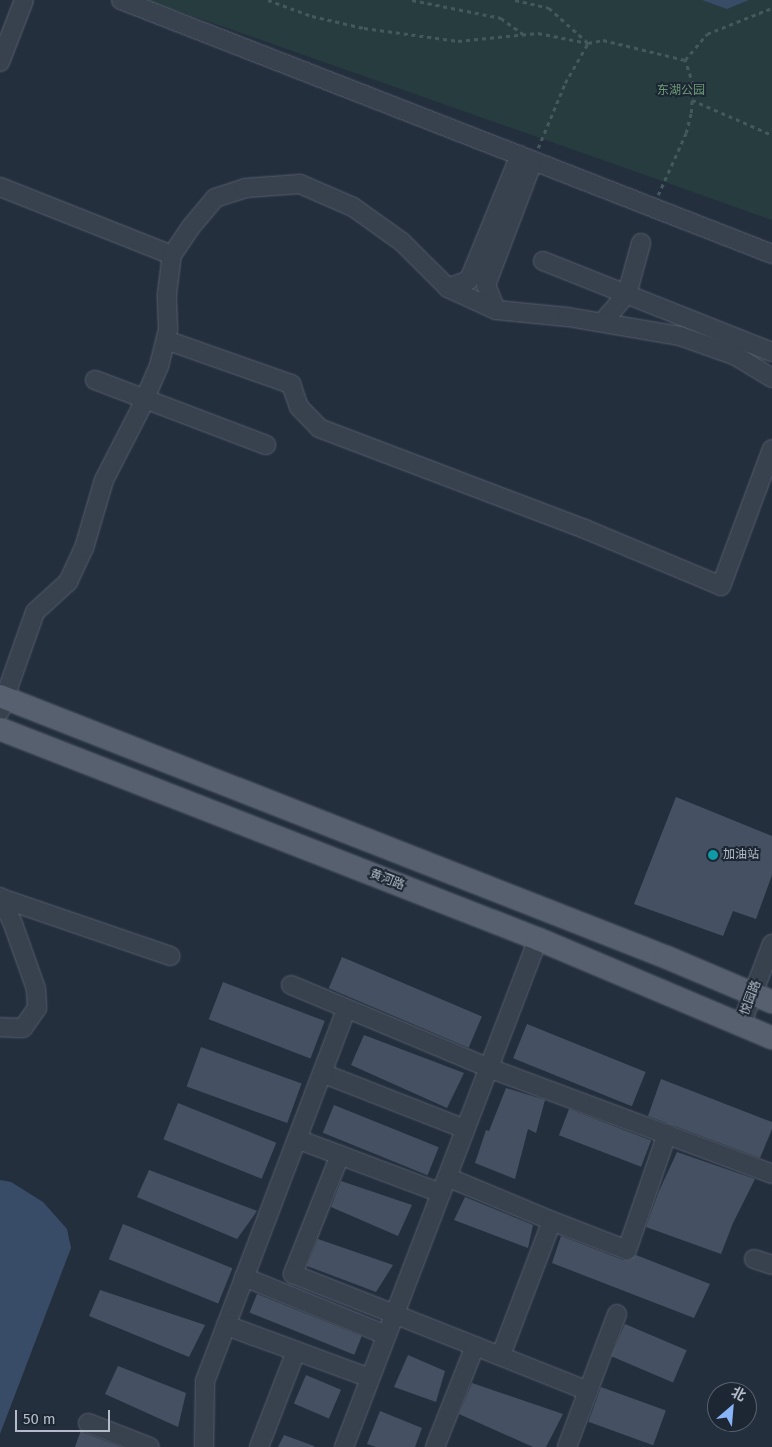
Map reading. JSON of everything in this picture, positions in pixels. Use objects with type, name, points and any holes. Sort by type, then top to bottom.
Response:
[{"type":"main road","points":[[2,702],[657,954],[762,998]]},
{"type":"main road","name":"黄河路","points":[[0,729],[538,939],[772,1038]]},
{"type":"street","points":[[0,62],[24,0]]},
{"type":"street","points":[[121,0],[772,254]]},
{"type":"street","points":[[448,288],[469,280],[526,158]]},
{"type":"street","points":[[496,310],[486,285],[526,158]]},
{"type":"street","points":[[2,702],[35,612],[68,582],[84,548],[104,480],[145,399],[159,366],[168,329],[167,294],[172,255],[190,228],[216,198],[245,188],[300,184],[353,207],[402,242],[448,288],[496,310],[568,317],[680,336],[736,356],[772,378]]},
{"type":"street","points":[[0,187],[172,255]]},
{"type":"street","points":[[606,318],[627,294],[640,244]]},
{"type":"street","points":[[543,261],[772,352]]},
{"type":"street","points":[[166,340],[292,384],[299,407],[319,428],[585,529],[721,586],[772,449]]},
{"type":"street","points":[[95,380],[266,445]]},
{"type":"street","points":[[0,897],[170,956]]},
{"type":"street","points":[[0,897],[13,924],[36,990],[37,1008],[23,1028],[0,1028]]},
{"type":"street","points":[[344,1447],[538,939]]},
{"type":"street","name":"悦园路","points":[[741,1025],[762,998],[772,944]]},
{"type":"street","points":[[291,985],[489,1068],[772,1174]]},
{"type":"street","points":[[204,1447],[205,1381],[346,1008]]},
{"type":"street","points":[[322,1073],[466,1129]]},
{"type":"street","points":[[297,1139],[340,1155],[444,1185],[552,1221],[627,1250],[667,1134]]},
{"type":"street","points":[[285,1294],[340,1155]]},
{"type":"street","points":[[501,1355],[552,1221]]},
{"type":"street","points":[[754,1259],[772,1266]]},
{"type":"street","points":[[293,1274],[394,1315],[501,1355],[588,1392]]},
{"type":"street","points":[[244,1277],[386,1335]]},
{"type":"street","points":[[567,1447],[617,1314]]},
{"type":"street","points":[[226,1325],[370,1378]]},
{"type":"street","points":[[435,1447],[475,1346]]},
{"type":"street","points":[[259,1447],[296,1351]]},
{"type":"street","points":[[88,1422],[150,1447]]},
{"type":"path","points":[[268,0],[312,16],[364,28],[458,41],[538,33],[588,43],[603,40],[685,60]]},
{"type":"path","points":[[412,0],[501,18],[523,34]]},
{"type":"path","points":[[515,0],[549,8],[588,43]]},
{"type":"path","points":[[685,60],[707,34],[772,8]]},
{"type":"path","points":[[526,158],[588,43]]},
{"type":"path","points":[[654,208],[686,133],[693,85],[685,60]]},
{"type":"path","points":[[692,100],[772,135]]},
{"type":"green space","name":"东湖公园","points":[[147,0],[772,0],[772,220],[665,182]]},
{"type":"water","points":[[702,0],[749,0],[727,9]]},
{"type":"water","points":[[0,1180],[11,1182],[43,1202],[67,1229],[71,1248],[0,1434]]},
{"type":"building","name":"加油站","points":[[676,797],[772,836],[772,875],[756,919],[733,911],[723,936],[634,904]]},
{"type":"building","points":[[342,957],[482,1016],[469,1048],[329,988]]},
{"type":"building","points":[[223,982],[325,1021],[310,1058],[209,1019]]},
{"type":"building","points":[[527,1024],[646,1072],[632,1106],[513,1058]]},
{"type":"building","points":[[364,1035],[464,1073],[447,1108],[351,1065]]},
{"type":"building","points":[[201,1047],[302,1084],[287,1123],[187,1086]]},
{"type":"building","points":[[661,1079],[772,1122],[772,1129],[760,1158],[648,1116]]},
{"type":"building","points":[[506,1088],[545,1100],[536,1133],[528,1129],[515,1179],[475,1163],[486,1130],[489,1131]]},
{"type":"building","points":[[178,1103],[276,1143],[262,1179],[163,1139]]},
{"type":"building","points":[[334,1105],[439,1147],[428,1175],[323,1133]]},
{"type":"building","points":[[569,1109],[651,1141],[641,1167],[559,1135]]},
{"type":"building","points":[[677,1152],[755,1179],[733,1223],[721,1254],[646,1227],[659,1191]]},
{"type":"building","points":[[149,1170],[257,1211],[237,1239],[137,1197]]},
{"type":"building","points":[[341,1181],[412,1205],[398,1236],[331,1207]]},
{"type":"building","points":[[465,1197],[533,1225],[528,1248],[454,1220]]},
{"type":"building","points":[[123,1224],[232,1268],[218,1303],[109,1259]]},
{"type":"building","points":[[561,1236],[623,1260],[629,1260],[636,1255],[710,1284],[694,1318],[552,1263]]},
{"type":"building","points":[[318,1239],[393,1265],[376,1292],[307,1266]]},
{"type":"building","points":[[100,1290],[205,1325],[189,1357],[89,1316]]},
{"type":"building","points":[[257,1294],[362,1336],[354,1355],[250,1313]]},
{"type":"building","points":[[625,1324],[687,1350],[673,1382],[611,1356]]},
{"type":"building","points":[[408,1355],[445,1371],[436,1402],[394,1387]]},
{"type":"building","points":[[118,1366],[186,1393],[178,1427],[105,1394]]},
{"type":"building","points":[[306,1375],[341,1390],[329,1418],[294,1404]]},
{"type":"building","points":[[472,1383],[563,1414],[546,1447],[533,1447],[459,1414]]},
{"type":"building","points":[[601,1387],[666,1411],[653,1445],[588,1422]]},
{"type":"building","points":[[380,1411],[422,1428],[415,1447],[376,1447],[367,1444]]},
{"type":"building","points":[[81,1430],[84,1433],[121,1447],[75,1447]]},
{"type":"building","points":[[284,1435],[314,1446],[314,1447],[278,1447]]},
{"type":"place","name":"加油站","points":[[713,855]]}]
